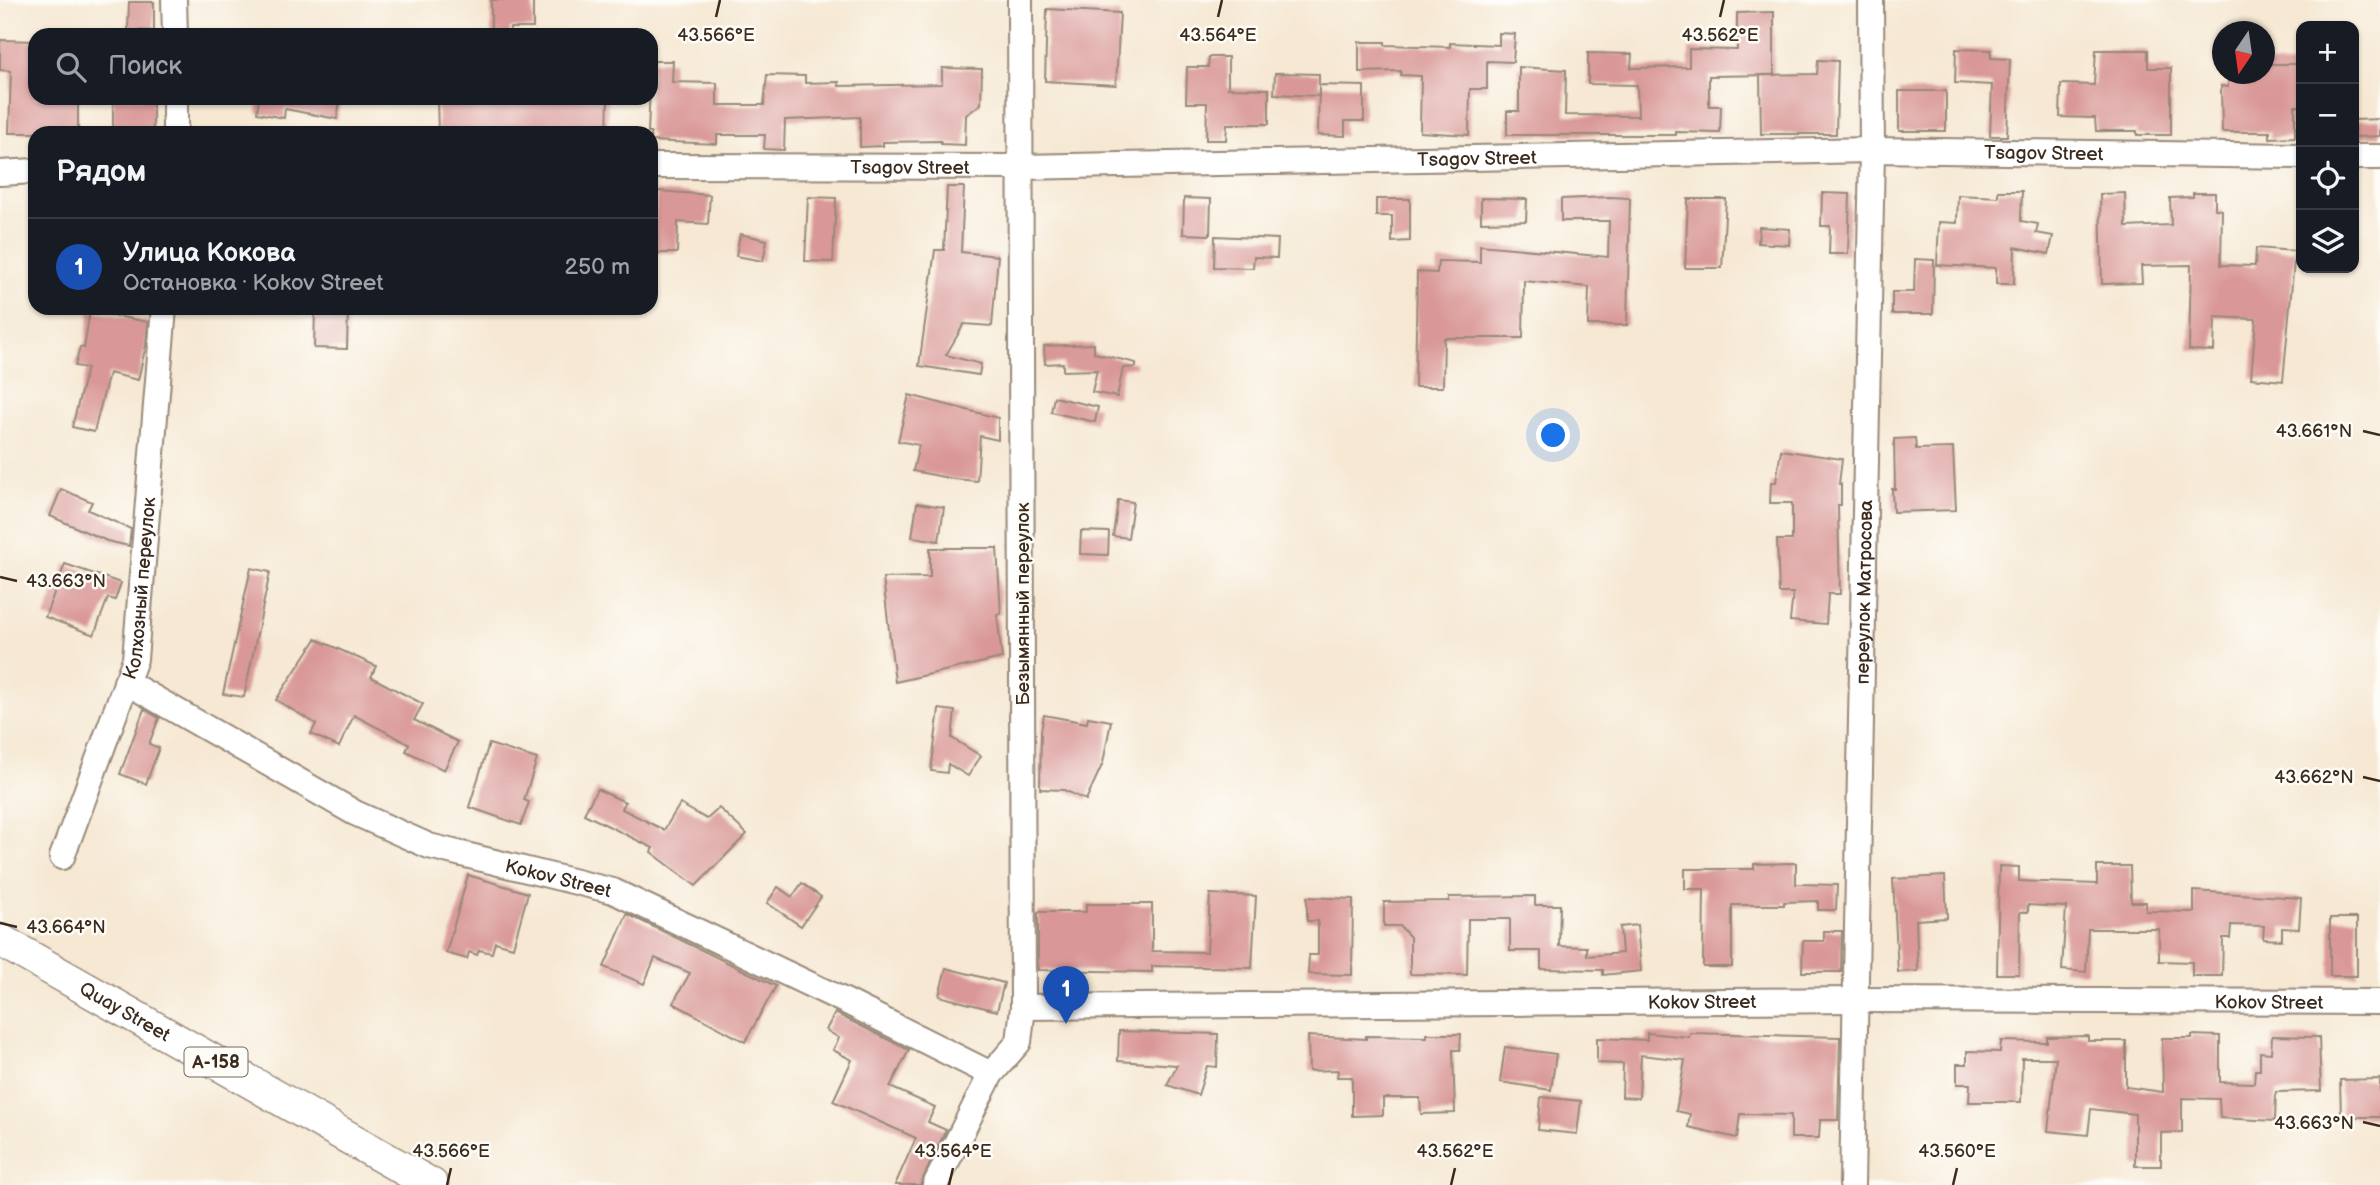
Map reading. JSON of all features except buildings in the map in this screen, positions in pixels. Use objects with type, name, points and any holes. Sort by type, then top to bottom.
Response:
[{"type":"main road","name":"Quay Street","points":[[0,940],[432,1185]]},
{"type":"street","points":[[174,0],[175,28]]},
{"type":"street","name":"Безымянный переулок","points":[[935,1185],[991,1074],[1019,1042],[1023,1007],[1020,0]]},
{"type":"street","name":"переулок Матросова","points":[[1852,1185],[1872,150],[1871,0]]},
{"type":"street","points":[[175,105],[175,126]]},
{"type":"street","name":"Tsagov Street","points":[[658,166],[1020,167],[1872,150],[2296,156]]},
{"type":"street","points":[[2359,156],[2380,157]]},
{"type":"street","points":[[0,173],[28,172]]},
{"type":"street","name":"Колхозный переулок","points":[[62,857],[135,659],[163,315]]},
{"type":"street","name":"Kokov Street","points":[[126,682],[355,813],[429,846],[613,891],[991,1074]]},
{"type":"street","name":"Kokov Street","points":[[1023,1007],[1856,1000],[2380,1002]]},
{"type":"place","name":"Улица Кокова","points":[[1066,1024]]}]
